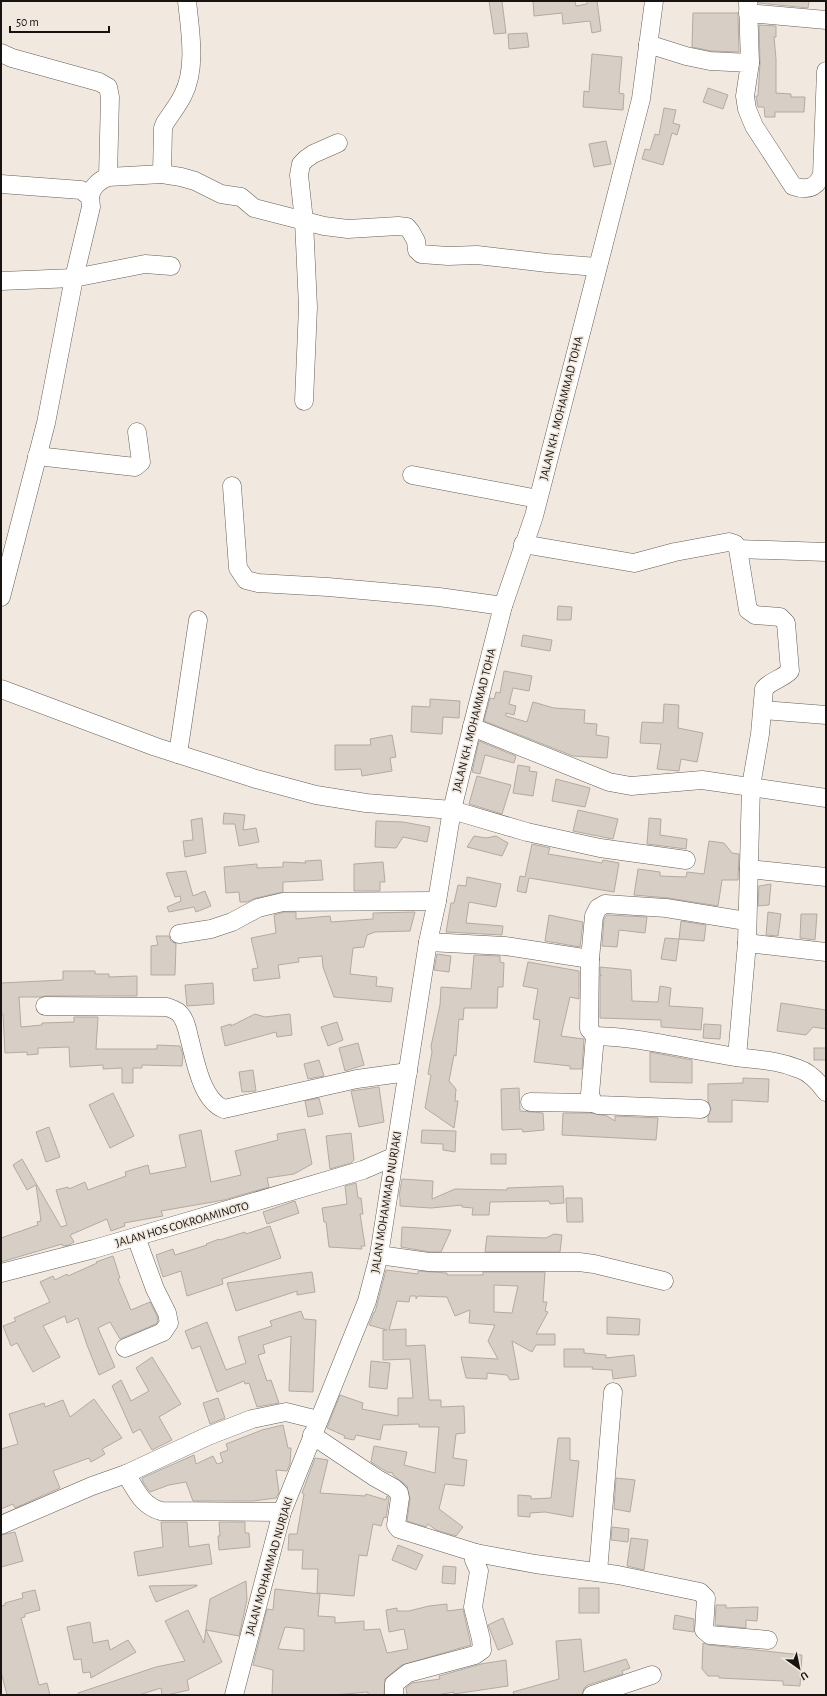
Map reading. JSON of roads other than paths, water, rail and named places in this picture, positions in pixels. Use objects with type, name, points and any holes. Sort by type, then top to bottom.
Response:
[{"type":"street","points":[[162,174],[163,128],[184,94],[192,59],[187,1]]},
{"type":"street","name":"JALAN KH. MOHAMMAD TOHA","points":[[452,810],[503,606],[534,516],[597,267],[619,188],[641,99],[654,1]]},
{"type":"street","points":[[826,20],[748,7],[750,63],[745,96],[746,109],[754,126],[793,186],[801,189],[808,189],[818,183],[822,174],[824,81],[826,71]]},
{"type":"street","points":[[648,44],[710,61],[750,63]]},
{"type":"street","points":[[1,53],[12,58],[99,82],[108,87],[110,97],[108,177]]},
{"type":"street","points":[[304,401],[308,307],[304,221],[299,175],[301,164],[312,154],[338,143]]},
{"type":"street","points":[[1,597],[46,423],[74,278],[91,207],[90,193],[101,180],[108,177],[162,174],[195,181],[221,194],[241,197],[254,208],[324,226],[348,229],[398,226],[407,227],[416,241],[417,250],[421,254],[448,256],[477,255],[597,267]]},
{"type":"street","points":[[1,184],[81,190],[90,197]]},
{"type":"street","points":[[1,281],[74,278],[145,264],[172,266]]},
{"type":"street","points":[[37,456],[135,467],[141,462],[137,432]]},
{"type":"street","points":[[412,475],[538,499]]},
{"type":"street","points":[[232,486],[238,568],[246,580],[258,583],[328,587],[439,597],[503,606]]},
{"type":"street","points":[[524,544],[634,563],[675,552],[729,542],[735,544],[738,549],[748,610],[755,616],[780,617],[786,623],[790,671],[778,680],[767,685],[763,700],[751,786],[749,892],[737,1057]]},
{"type":"street","points":[[738,549],[826,552]]},
{"type":"street","points":[[178,754],[198,620]]},
{"type":"street","points":[[1,689],[178,754],[256,779],[316,795],[366,803],[452,810],[527,832],[600,848],[686,860]]},
{"type":"street","points":[[763,700],[826,716]]},
{"type":"street","points":[[472,727],[609,782],[631,786],[702,780],[826,798]]},
{"type":"street","name":"JALAN MOHAMMAD NURJAKI","points":[[234,1695],[282,1512],[367,1301],[379,1255],[393,1157],[428,942],[437,901],[452,810]]},
{"type":"street","points":[[749,869],[826,877]]},
{"type":"street","points":[[179,934],[211,929],[232,922],[258,908],[283,902],[437,901]]},
{"type":"street","points":[[746,921],[666,908],[605,904],[598,908],[594,916],[590,959],[589,1030],[595,1036],[610,1036],[686,1047],[737,1057],[774,1061],[801,1069],[822,1086],[826,1092]]},
{"type":"street","points":[[428,942],[505,946],[590,959]]},
{"type":"street","points":[[746,943],[826,952]]},
{"type":"street","points":[[45,1006],[167,1006],[178,1012],[186,1022],[197,1068],[209,1097],[217,1106],[224,1109],[357,1079],[408,1072]]},
{"type":"street","points":[[593,1103],[590,1094],[595,1036]]},
{"type":"street","points":[[530,1102],[593,1103],[598,1105],[701,1109]]},
{"type":"street","name":"JALAN HOS COKROAMINOTO","points":[[1,1273],[136,1237],[363,1170],[393,1157]]},
{"type":"street","points":[[363,1170],[389,1185]]},
{"type":"street","points":[[124,1348],[163,1332],[169,1323],[167,1312],[156,1289],[136,1237]]},
{"type":"street","points":[[379,1255],[429,1262],[579,1262],[594,1264],[664,1281]]},
{"type":"street","points":[[598,1572],[613,1392]]},
{"type":"street","points":[[1,1525],[92,1486],[126,1474],[208,1436],[252,1419],[286,1412],[315,1427],[376,1478],[394,1488],[399,1493],[400,1498],[396,1525],[399,1529],[475,1556],[598,1572],[700,1592],[706,1598],[704,1630],[710,1635],[768,1640]]},
{"type":"street","points":[[126,1474],[140,1497],[148,1506],[161,1511],[282,1512]]},
{"type":"street","points":[[394,1695],[394,1684],[408,1673],[475,1655],[482,1650],[482,1639],[473,1607],[480,1571],[475,1556]]},
{"type":"street","points":[[592,1695],[652,1675]]}]
